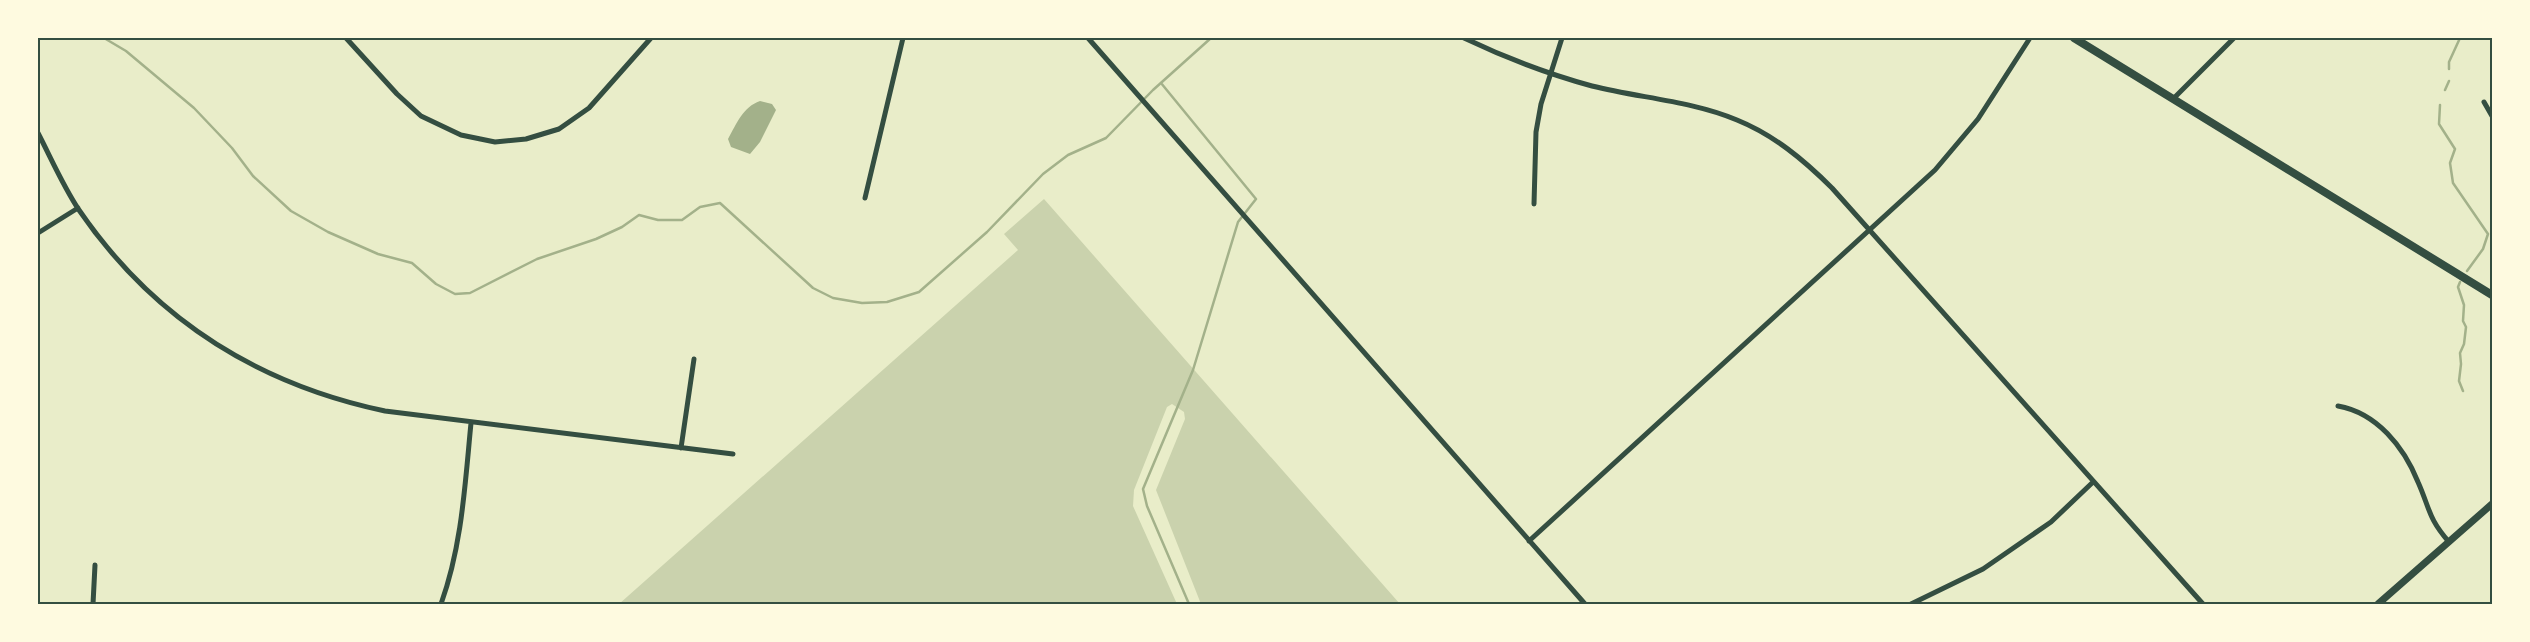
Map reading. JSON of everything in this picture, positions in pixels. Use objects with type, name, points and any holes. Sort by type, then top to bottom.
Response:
[{"type":"main road","points":[[2074,38],[2492,295]]},
{"type":"street","points":[[346,38],[396,94],[421,116],[461,135],[495,142],[526,138],[559,129],[590,108],[651,38]]},
{"type":"street","points":[[865,198],[903,38]]},
{"type":"street","points":[[1088,38],[1585,604]]},
{"type":"street","points":[[1464,38],[1550,74],[1594,86],[1718,113],[1764,132],[1788,148],[1812,167],[2092,483],[2203,604]]},
{"type":"street","points":[[1534,204],[1536,132],[1550,74],[1562,38]]},
{"type":"street","points":[[1530,541],[1935,170],[1964,139],[2030,38]]},
{"type":"street","points":[[2174,100],[2234,38]]},
{"type":"street","points":[[2484,102],[2492,116]]},
{"type":"street","points":[[38,133],[78,208],[106,247],[137,280],[198,333],[228,353],[283,380],[343,402],[385,411],[733,454]]},
{"type":"street","points":[[38,233],[78,208]]},
{"type":"street","points":[[681,448],[694,359]]},
{"type":"street","points":[[2338,406],[2349,408],[2368,417],[2395,443],[2418,482],[2429,516],[2449,542]]},
{"type":"street","points":[[441,604],[452,570],[461,521],[471,423]]},
{"type":"street","points":[[1910,604],[1983,569],[2051,522],[2092,483]]},
{"type":"street","points":[[2378,604],[2492,504]]},
{"type":"street","points":[[94,604],[95,565]]},
{"type":"shaded area","points":[[760,101],[772,104],[776,110],[760,142],[750,154],[731,147],[728,139],[738,122],[749,107]]},
{"type":"shaded area","points":[[1044,199],[1400,604],[1201,604],[1156,490],[1185,419],[1184,412],[1172,404],[1167,407],[1134,490],[1133,506],[1177,604],[619,604],[1018,250],[1004,234]]},
{"type":"waterway","points":[[104,38],[126,51],[194,108],[232,148],[253,176],[291,211],[328,232],[378,254],[412,263],[436,284],[455,294],[470,293],[537,259],[596,239],[622,227],[639,215],[658,220],[682,220],[700,207],[720,203],[813,288],[833,298],[862,303],[887,302],[919,292],[987,232],[1043,174],[1068,155],[1106,138],[1153,90],[1211,38]]},
{"type":"waterway","points":[[2449,69],[2449,62],[2460,38]]},
{"type":"waterway","points":[[2445,90],[2449,81]]},
{"type":"waterway","points":[[1161,83],[1256,199],[1238,222],[1193,370],[1143,489],[1147,506],[1189,604]]},
{"type":"waterway","points":[[2440,105],[2439,124],[2455,149],[2450,163],[2453,183],[2488,234],[2483,249],[2467,271]]},
{"type":"waterway","points":[[2460,282],[2458,287],[2464,305],[2463,321],[2466,327],[2464,344],[2460,353],[2459,381],[2463,391]]}]
